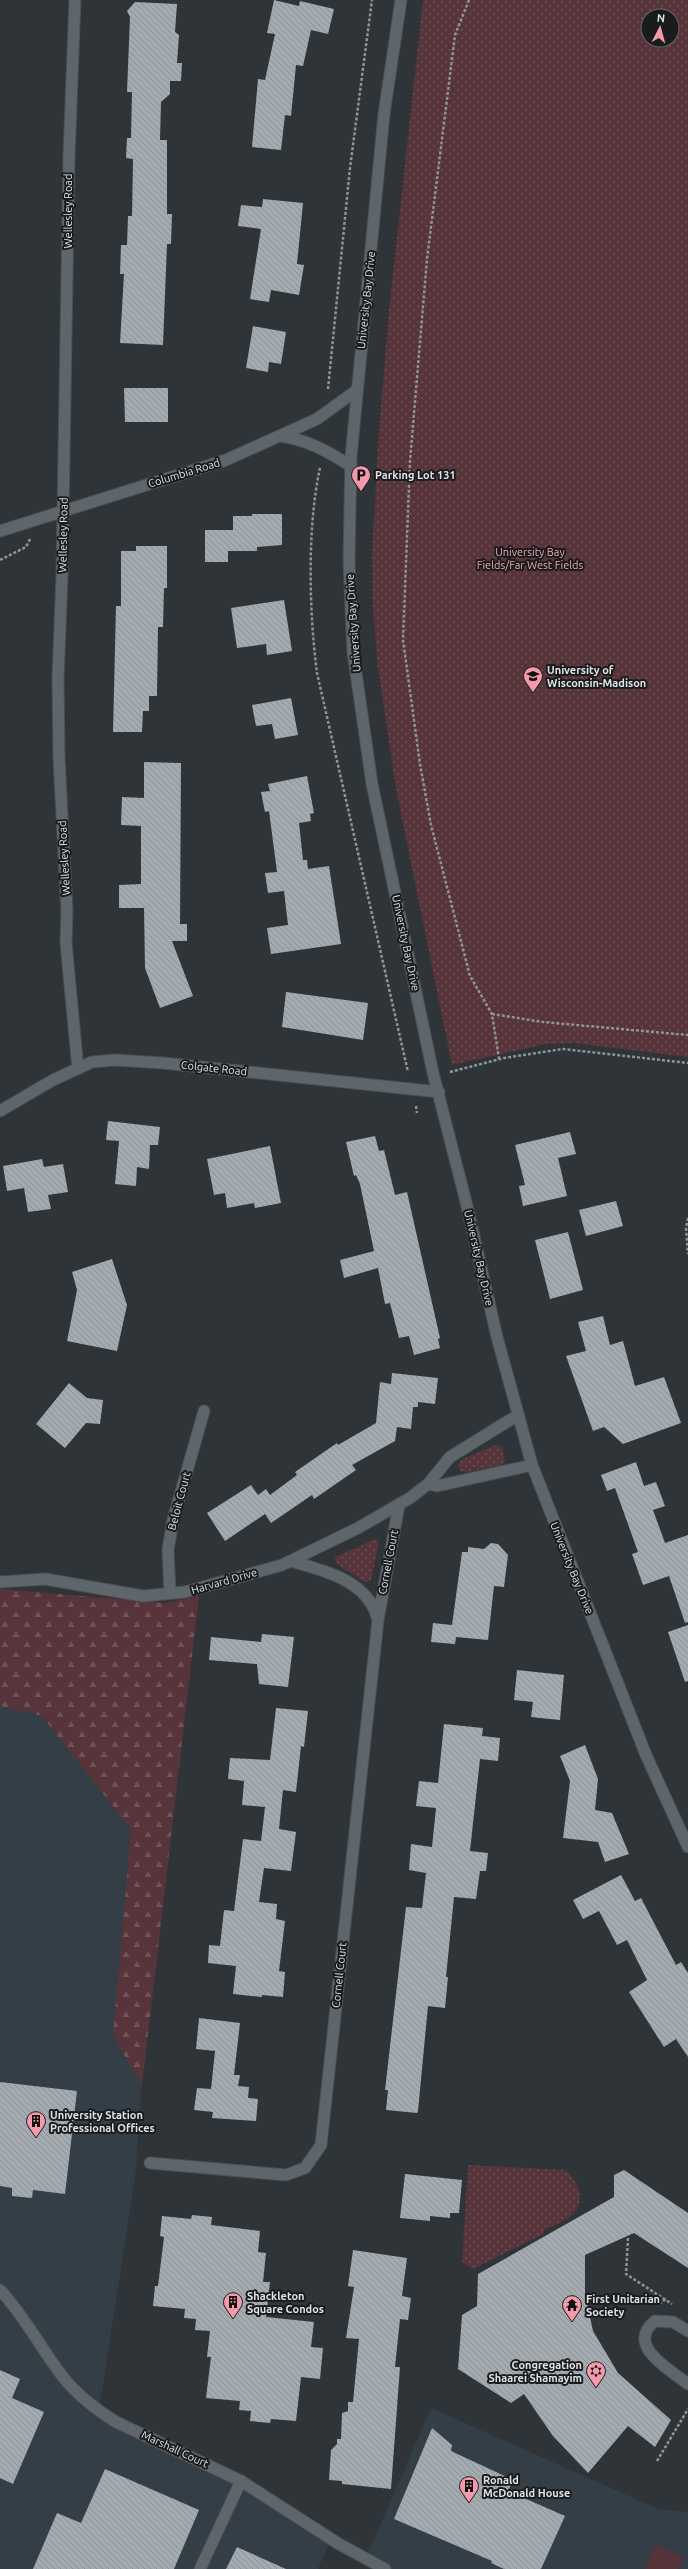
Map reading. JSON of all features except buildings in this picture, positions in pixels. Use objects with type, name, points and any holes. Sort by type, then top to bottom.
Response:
[{"type":"street","name":"Wellesley Road","points":[[75,0],[69,157],[63,513],[58,677],[59,758],[67,912],[66,943],[78,1069]]},
{"type":"street","name":"University Bay Drive","points":[[401,0],[384,114],[351,466],[349,561],[353,652],[372,784],[433,1073],[439,1092],[497,1337],[532,1465],[646,1755],[688,1847]]},
{"type":"street","name":"Columbia Road","points":[[0,531],[63,513],[226,460],[317,419],[357,390]]},
{"type":"street","points":[[280,436],[312,444],[351,466]]},
{"type":"street","name":"Colgate Road","points":[[0,1111],[53,1080],[92,1062],[104,1061],[164,1063],[439,1092]]},
{"type":"street","name":"Beloit Court","points":[[170,1594],[168,1550],[173,1520],[204,1411]]},
{"type":"street","name":"Harvard Drive","points":[[0,1582],[45,1579],[143,1596],[185,1592],[290,1561],[398,1505],[428,1484],[454,1454],[518,1415]]},
{"type":"street","points":[[428,1484],[443,1485],[532,1465]]},
{"type":"street","name":"Cornell Court","points":[[150,2163],[286,2175],[305,2168],[321,2145],[378,1620],[398,1505]]},
{"type":"street","name":"Cornell Court","points":[[290,1561],[336,1575],[351,1584],[371,1603],[378,1620]]},
{"type":"street","name":"Marshall Court","points":[[0,2290],[46,2350],[63,2377],[99,2411],[116,2422],[241,2480],[339,2544],[385,2569]]},
{"type":"street","points":[[688,2331],[673,2322],[655,2320],[646,2329],[644,2341],[651,2355],[688,2384]]},
{"type":"street","points":[[200,2569],[241,2480]]},
{"type":"path","points":[[469,0],[455,36],[427,258],[410,461],[403,640],[431,825],[470,976],[492,1014],[499,1059]]},
{"type":"path","points":[[0,560],[26,547],[30,539]]},
{"type":"path","points":[[492,1014],[543,1022],[688,1035]]},
{"type":"path","points":[[408,1074],[454,1072],[499,1059],[540,1051],[563,1049],[688,1063]]},
{"type":"path","points":[[688,1218],[686,1228],[688,1254]]},
{"type":"path","points":[[628,2238],[626,2274],[677,2307]]},
{"type":"path","points":[[657,2461],[688,2409]]},
{"type":"shaded area","points":[[0,1695],[87,1707],[171,1840],[142,2085],[135,2178],[99,2411],[241,2481],[331,2539],[318,2569],[0,2569]]},
{"type":"shaded area","points":[[431,2408],[658,2509],[688,2512],[688,2569],[385,2569],[365,2560]]},
{"type":"green space","name":"University Bay Fields/Far West Fields","points":[[423,0],[688,0],[688,1057],[575,1043],[546,1044],[452,1065],[396,789],[377,660],[373,609],[372,555],[379,430],[389,310]]},
{"type":"green space","points":[[496,1445],[502,1447],[505,1461],[501,1465],[467,1472],[460,1471],[458,1464],[463,1459]]},
{"type":"green space","points":[[375,1539],[379,1541],[371,1581],[365,1582],[335,1563],[335,1557]]},
{"type":"green space","points":[[0,1589],[165,1603],[199,1596],[142,2085],[113,2036],[131,1829],[42,1716],[0,1706]]},
{"type":"green space","points":[[468,2165],[565,2170],[578,2186],[580,2199],[578,2205],[570,2217],[544,2230],[544,2234],[473,2269],[462,2262]]},
{"type":"green space","points":[[656,2544],[684,2557],[678,2569],[645,2569]]},
{"type":"place","name":"Parking Lot 131","points":[[361,492]]},
{"type":"place","name":"University of Wisconsin-Madison","points":[[533,693]]},
{"type":"place","name":"University Station Professional Offices","points":[[36,2138]]},
{"type":"place","name":"Shackleton Square Condos","points":[[233,2319]]},
{"type":"place","name":"First Unitarian Society","points":[[572,2322]]},
{"type":"place","name":"Congregation Shaarei Shamayim","points":[[596,2388]]},
{"type":"place","name":"Ronald McDonald House","points":[[469,2503]]}]
